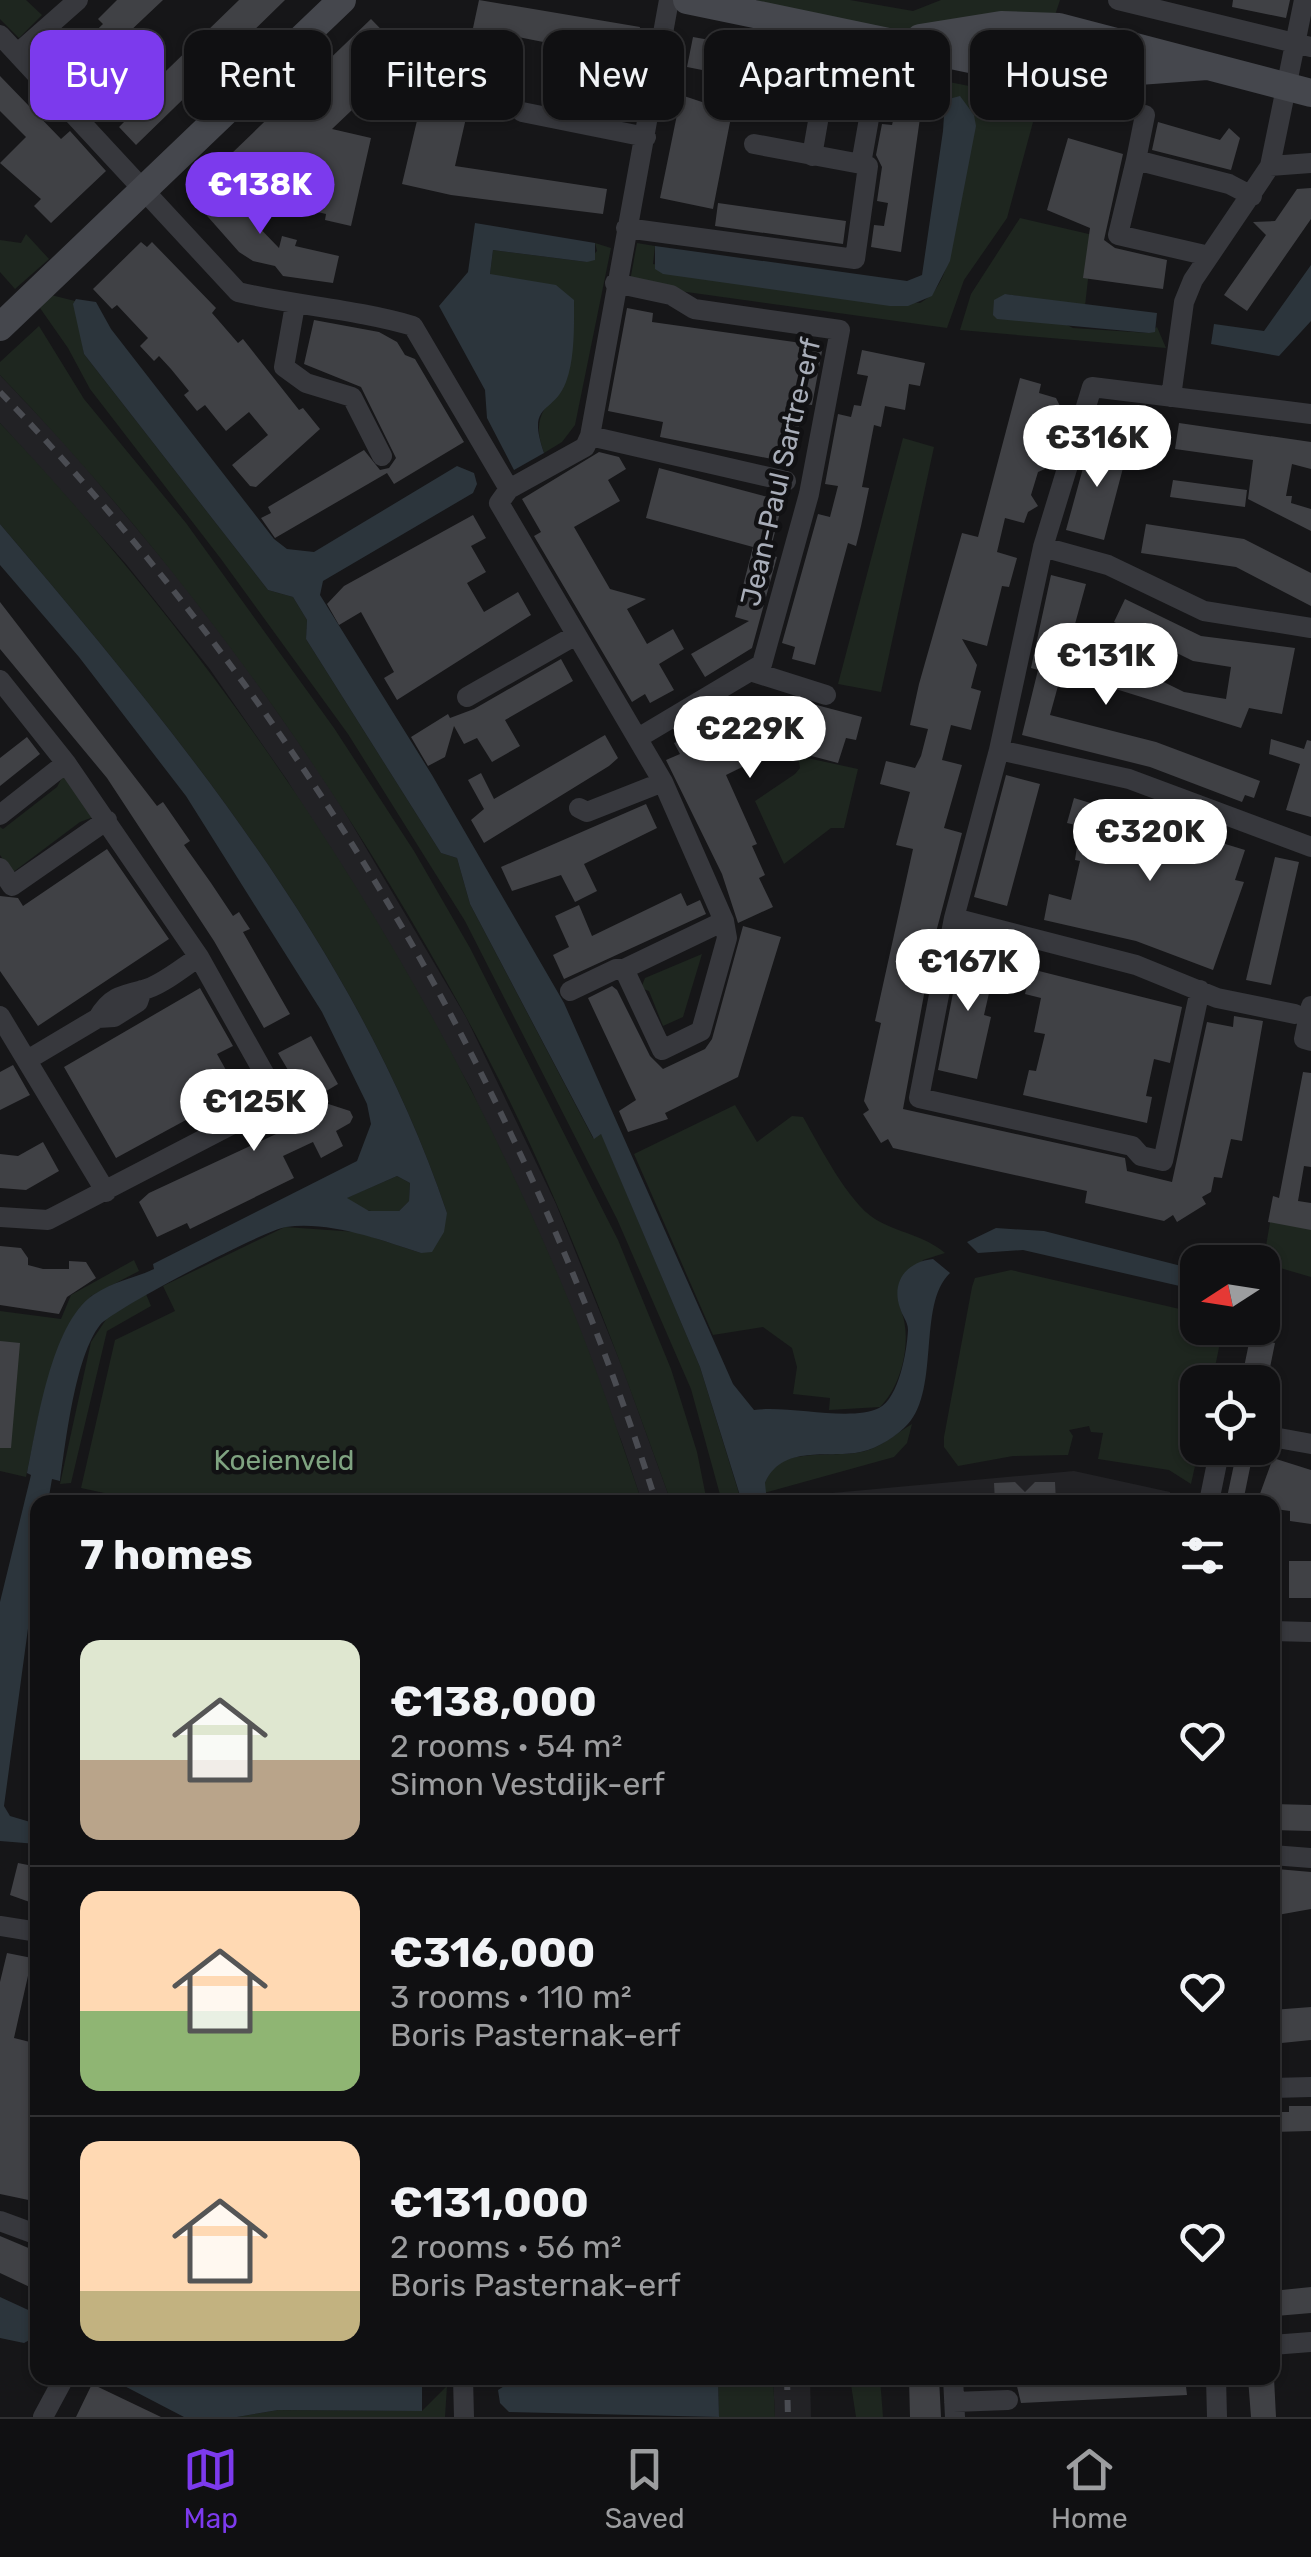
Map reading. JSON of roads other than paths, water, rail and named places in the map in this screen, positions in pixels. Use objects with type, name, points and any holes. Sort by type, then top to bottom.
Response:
[{"type":"street","points":[[18,53],[78,0]]},
{"type":"street","points":[[0,327],[342,0]]},
{"type":"street","points":[[624,969],[662,1050],[701,1031],[727,938],[724,921],[663,782],[499,504],[509,489],[585,447],[590,436],[669,0]]},
{"type":"street","points":[[687,0],[838,30]]},
{"type":"street","points":[[1118,0],[1303,45]]},
{"type":"street","points":[[1172,397],[1184,302],[1209,256],[1270,166],[1298,90],[1304,0]]},
{"type":"street","points":[[950,35],[1001,25],[1059,27],[1298,90]]},
{"type":"street","points":[[0,35],[238,292],[295,305],[353,309],[413,326],[509,489]]},
{"type":"street","points":[[950,54],[1056,77],[1207,66]]},
{"type":"street","points":[[523,112],[646,137]]},
{"type":"street","points":[[1145,116],[1118,235],[1209,256]]},
{"type":"street","points":[[600,127],[601,120]]},
{"type":"street","points":[[812,156],[818,120]]},
{"type":"street","points":[[860,164],[868,120]]},
{"type":"street","points":[[626,228],[855,259],[868,166],[754,144]]},
{"type":"street","points":[[1136,160],[1229,184],[1252,196]]},
{"type":"street","points":[[1270,166],[1311,163]]},
{"type":"street","name":"Jean-Paul Sartre-erf","points":[[615,283],[671,295],[694,309],[840,330],[809,494],[766,652],[753,672]]},
{"type":"street","points":[[295,305],[284,366],[306,383],[352,396],[382,456]]},
{"type":"street","points":[[1200,990],[1163,1161],[1140,1156],[1132,1146],[919,1098],[954,918],[999,750],[1043,547],[1092,387],[1311,414]]},
{"type":"street","name":"Jean-Paul Sartre-erf","points":[[590,436],[786,482]]},
{"type":"street","points":[[1043,547],[1108,565],[1204,611],[1311,628]]},
{"type":"street","points":[[467,697],[576,634]]},
{"type":"street","points":[[638,738],[753,672],[826,695]]},
{"type":"street","points":[[0,680],[66,763],[200,957],[279,1100],[48,1220],[0,1217]]},
{"type":"street","points":[[999,750],[1129,779],[1304,844]]},
{"type":"street","points":[[0,815],[66,763]]},
{"type":"street","points":[[578,808],[588,812],[663,782]]},
{"type":"street","points":[[0,868],[12,886],[107,820]]},
{"type":"street","points":[[954,918],[1136,966],[1200,990],[1272,1008],[1303,1010],[1304,1039],[1311,1041]]},
{"type":"street","points":[[570,992],[724,921]]},
{"type":"street","points":[[29,1059],[98,1018],[106,1004],[118,996],[130,989],[142,990],[200,957]]},
{"type":"street","points":[[0,1016],[8,1044],[29,1059],[106,1192]]},
{"type":"street","points":[[1280,1438],[1311,1444]]},
{"type":"street","points":[[1207,1495],[1215,1465]]},
{"type":"street","points":[[1280,1631],[1311,1632]]},
{"type":"street","points":[[1280,1856],[1311,1858]]},
{"type":"street","points":[[0,1926],[30,1931]]},
{"type":"street","points":[[1280,2088],[1311,2087]]},
{"type":"street","points":[[0,2221],[30,2231]]},
{"type":"street","points":[[1280,2344],[1311,2342]]},
{"type":"street","points":[[43,2417],[60,2385]]},
{"type":"street","points":[[463,2385],[464,2417]]},
{"type":"street","points":[[1216,2385],[1218,2417]]},
{"type":"street","points":[[954,2409],[1008,2400]]},
{"type":"railway","points":[[0,392],[109,512],[211,639],[305,772],[392,909],[470,1052],[541,1199],[603,1349],[654,1495]]},
{"type":"railway","points":[[787,2385],[788,2417]]},
{"type":"park label","name":"Koeienveld","points":[[284,1460]]}]
